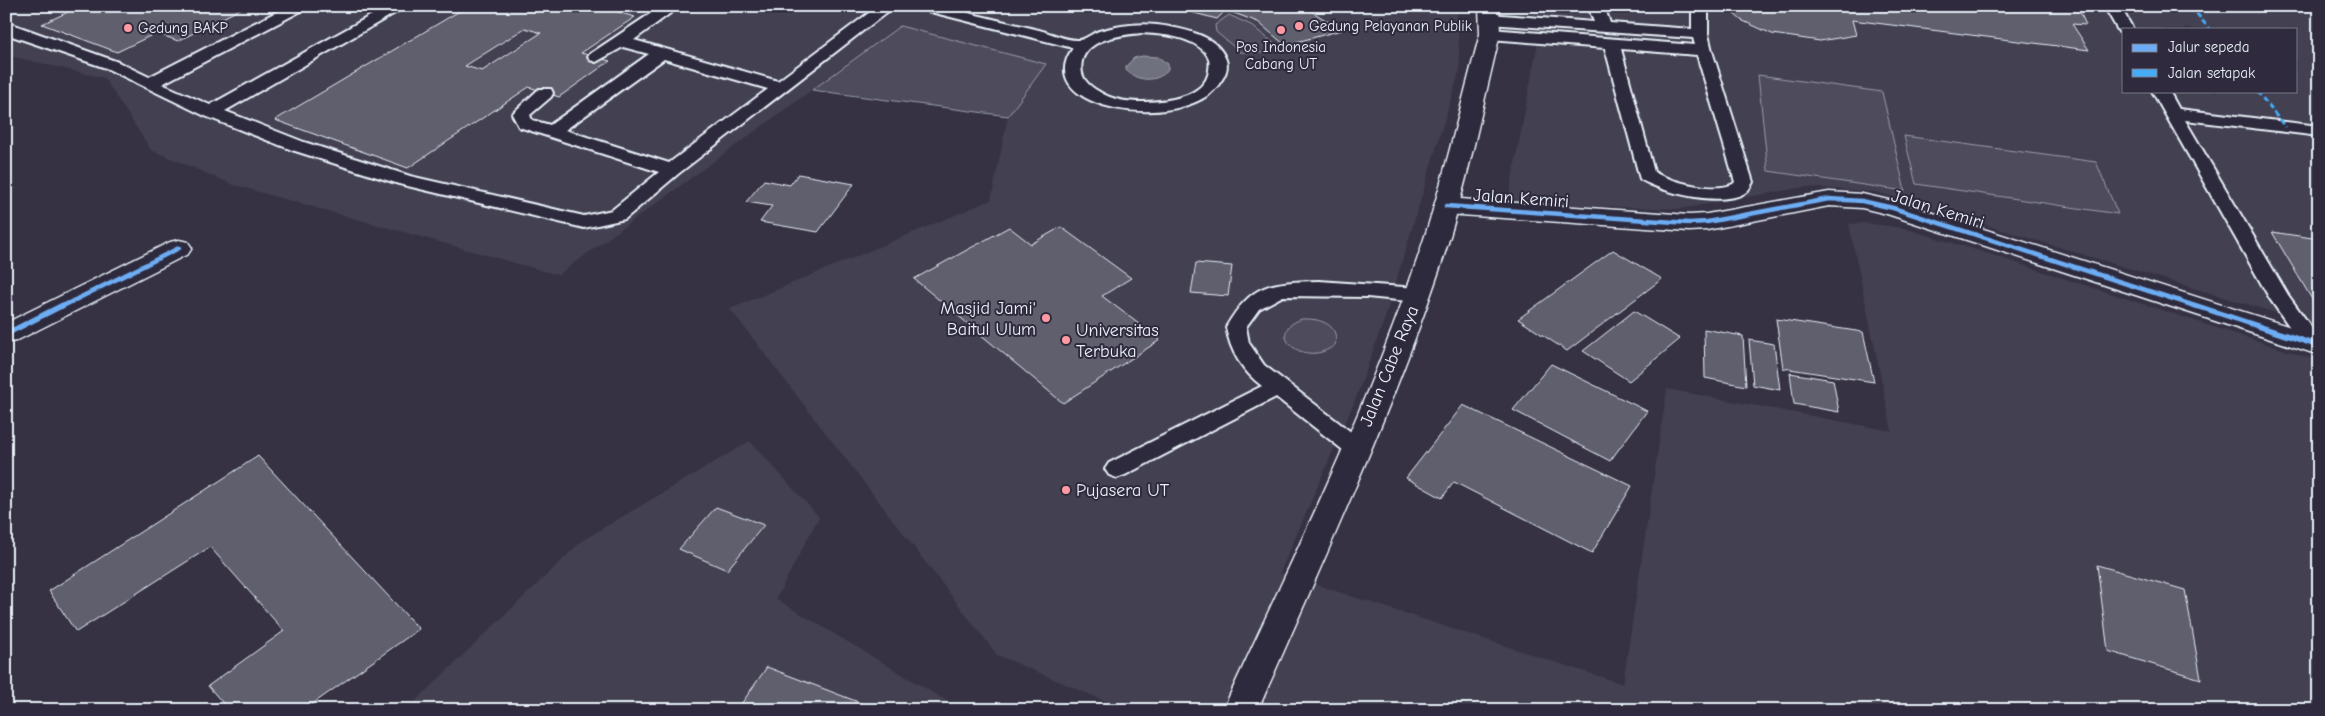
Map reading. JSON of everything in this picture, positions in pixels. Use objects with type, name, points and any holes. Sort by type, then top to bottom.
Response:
[{"type":"main road","name":"Jalan Cabe Raya","points":[[1240,710],[1356,448],[1418,295],[1446,206],[1489,20]]},
{"type":"main road","name":"Jalan Kemiri","points":[[1446,206],[1689,223],[1707,222],[1829,198],[1862,201],[1893,208],[2315,345]]},
{"type":"main road","points":[[6,334],[179,248]]},
{"type":"lane","points":[[149,84],[300,6]]},
{"type":"lane","points":[[211,112],[400,6]]},
{"type":"lane","points":[[596,57],[673,6]]},
{"type":"lane","points":[[6,27],[14,32],[112,65],[211,112],[298,146],[405,180],[584,222],[618,215],[672,170],[779,87],[888,6]]},
{"type":"lane","points":[[924,6],[1083,46],[1099,36],[1119,30],[1163,28],[1183,33],[1201,41],[1212,51],[1219,63],[1218,74],[1204,92],[1178,103],[1154,107],[1130,107],[1102,101],[1082,89],[1072,74],[1074,59],[1083,46]]},
{"type":"lane","points":[[1596,6],[1604,27]]},
{"type":"lane","points":[[1612,44],[1646,175],[1674,188],[1724,192],[1736,190],[1744,182],[1702,43],[1700,6]]},
{"type":"lane","points":[[2112,6],[2124,28]]},
{"type":"lane","points":[[1489,20],[1604,27],[1702,43]]},
{"type":"lane","points":[[1489,20],[1612,44],[1702,43]]},
{"type":"lane","points":[[621,42],[779,87]]},
{"type":"lane","points":[[553,131],[661,53]]},
{"type":"lane","points":[[545,92],[521,114],[525,123],[672,170]]},
{"type":"lane","points":[[2161,92],[2280,299],[2315,345]]},
{"type":"lane","points":[[2173,113],[2319,131]]},
{"type":"lane","points":[[1356,448],[1256,370],[1239,344],[1236,327],[1252,304],[1279,289],[1366,290],[1418,295]]},
{"type":"lane","points":[[1117,469],[1278,387]]},
{"type":"shaded area","name":"Universitas Terbuka","points":[[6,6],[1457,6],[1460,69],[1385,318],[1356,398],[1280,573],[1623,684],[1667,389],[1892,431],[1849,224],[1866,223],[1903,228],[1980,251],[2319,361],[2319,710],[1126,710],[997,655],[730,309],[991,200],[1008,116],[812,90],[558,275],[234,185],[151,150],[104,78],[6,55]]},
{"type":"shaded area","points":[[1532,6],[2319,6],[2319,326],[1876,192],[1805,187],[1680,209],[1560,205],[1508,200],[1538,42]]},
{"type":"shaded area","points":[[1229,15],[1251,25],[1281,49],[1265,53],[1240,52],[1216,32],[1215,25]]},
{"type":"shaded area","points":[[900,26],[1046,64],[1008,116],[812,90]]},
{"type":"shaded area","points":[[1758,75],[1882,92],[1905,191],[1768,171]]},
{"type":"shaded area","points":[[1904,136],[2096,162],[2118,214],[1916,184]]},
{"type":"shaded area","points":[[1302,319],[1321,321],[1331,327],[1336,338],[1335,345],[1323,352],[1311,353],[1300,351],[1292,346],[1287,340],[1286,332],[1291,325]]},
{"type":"shaded area","points":[[750,441],[819,517],[776,599],[962,710],[406,710],[583,540]]},
{"type":"water","points":[[1142,56],[1158,57],[1168,64],[1168,69],[1164,74],[1154,79],[1136,77],[1126,70],[1126,66],[1134,58]]},
{"type":"building","name":"Gedung BAKP","points":[[81,6],[246,6],[178,41],[156,33],[117,52],[42,24]]},
{"type":"building","points":[[468,6],[598,6],[635,17],[581,53],[610,61],[559,97],[529,87],[408,168],[275,120]],"holes":[[[525,28],[541,33],[482,71],[465,66]]]},
{"type":"building","name":"Gedung Pelayanan Publik","points":[[1181,6],[1303,6],[1342,30],[1285,45],[1258,22],[1226,10],[1217,19],[1179,9]]},
{"type":"building","points":[[1725,6],[2077,6],[2086,25],[2072,24],[2089,50],[1852,20],[1856,35],[1820,41],[1772,34],[1741,20]]},
{"type":"building","points":[[798,174],[854,184],[818,232],[760,222],[772,206],[746,202],[764,180],[790,185]]},
{"type":"building","name":"Masjid Jami' Baitul Ulum","points":[[1009,227],[1031,244],[1061,227],[1131,278],[1102,296],[1160,340],[1063,403],[914,279]]},
{"type":"building","points":[[2272,232],[2319,239],[2319,311]]},
{"type":"building","points":[[1613,250],[1662,279],[1567,351],[1518,319]]},
{"type":"building","points":[[1196,263],[1232,266],[1228,296],[1191,293]]},
{"type":"building","points":[[1634,311],[1680,339],[1629,381],[1583,351]]},
{"type":"building","points":[[1776,319],[1863,332],[1874,382],[1783,368]]},
{"type":"building","points":[[1704,329],[1743,336],[1746,386],[1705,378]]},
{"type":"building","points":[[1749,340],[1774,344],[1780,390],[1753,385]]},
{"type":"building","points":[[1551,364],[1647,411],[1610,461],[1513,410]]},
{"type":"building","points":[[1790,373],[1833,380],[1839,412],[1794,404]]},
{"type":"building","points":[[1463,405],[1632,486],[1592,553],[1454,482],[1442,498],[1406,478]]},
{"type":"building","points":[[258,456],[419,629],[304,710],[229,710],[208,686],[284,631],[210,547],[76,632],[49,591]]},
{"type":"building","points":[[716,507],[764,525],[727,570],[679,549]]},
{"type":"building","points":[[2097,565],[2185,590],[2201,679],[2108,651]]},
{"type":"building","points":[[767,667],[879,710],[737,710]]},
{"type":"marked path","points":[[2191,6],[2208,28]]},
{"type":"marked path","points":[[2258,92],[2285,127]]},
{"type":"cycle path","points":[[1446,206],[1689,223],[1707,222],[1829,199],[1862,201],[1893,208],[2319,346]]},
{"type":"cycle path","points":[[6,334],[179,248]]},
{"type":"place","name":"Gedung Pelayanan Publik","points":[[1299,26]]},
{"type":"place","name":"Gedung BAKP","points":[[128,28]]},
{"type":"place","name":"Pos Indonesia Cabang UT","points":[[1281,30]]},
{"type":"place","name":"Masjid Jami' Baitul Ulum","points":[[1046,318]]},
{"type":"place","name":"Universitas Terbuka","points":[[1066,340]]},
{"type":"place","name":"Pujasera UT","points":[[1066,490]]}]
